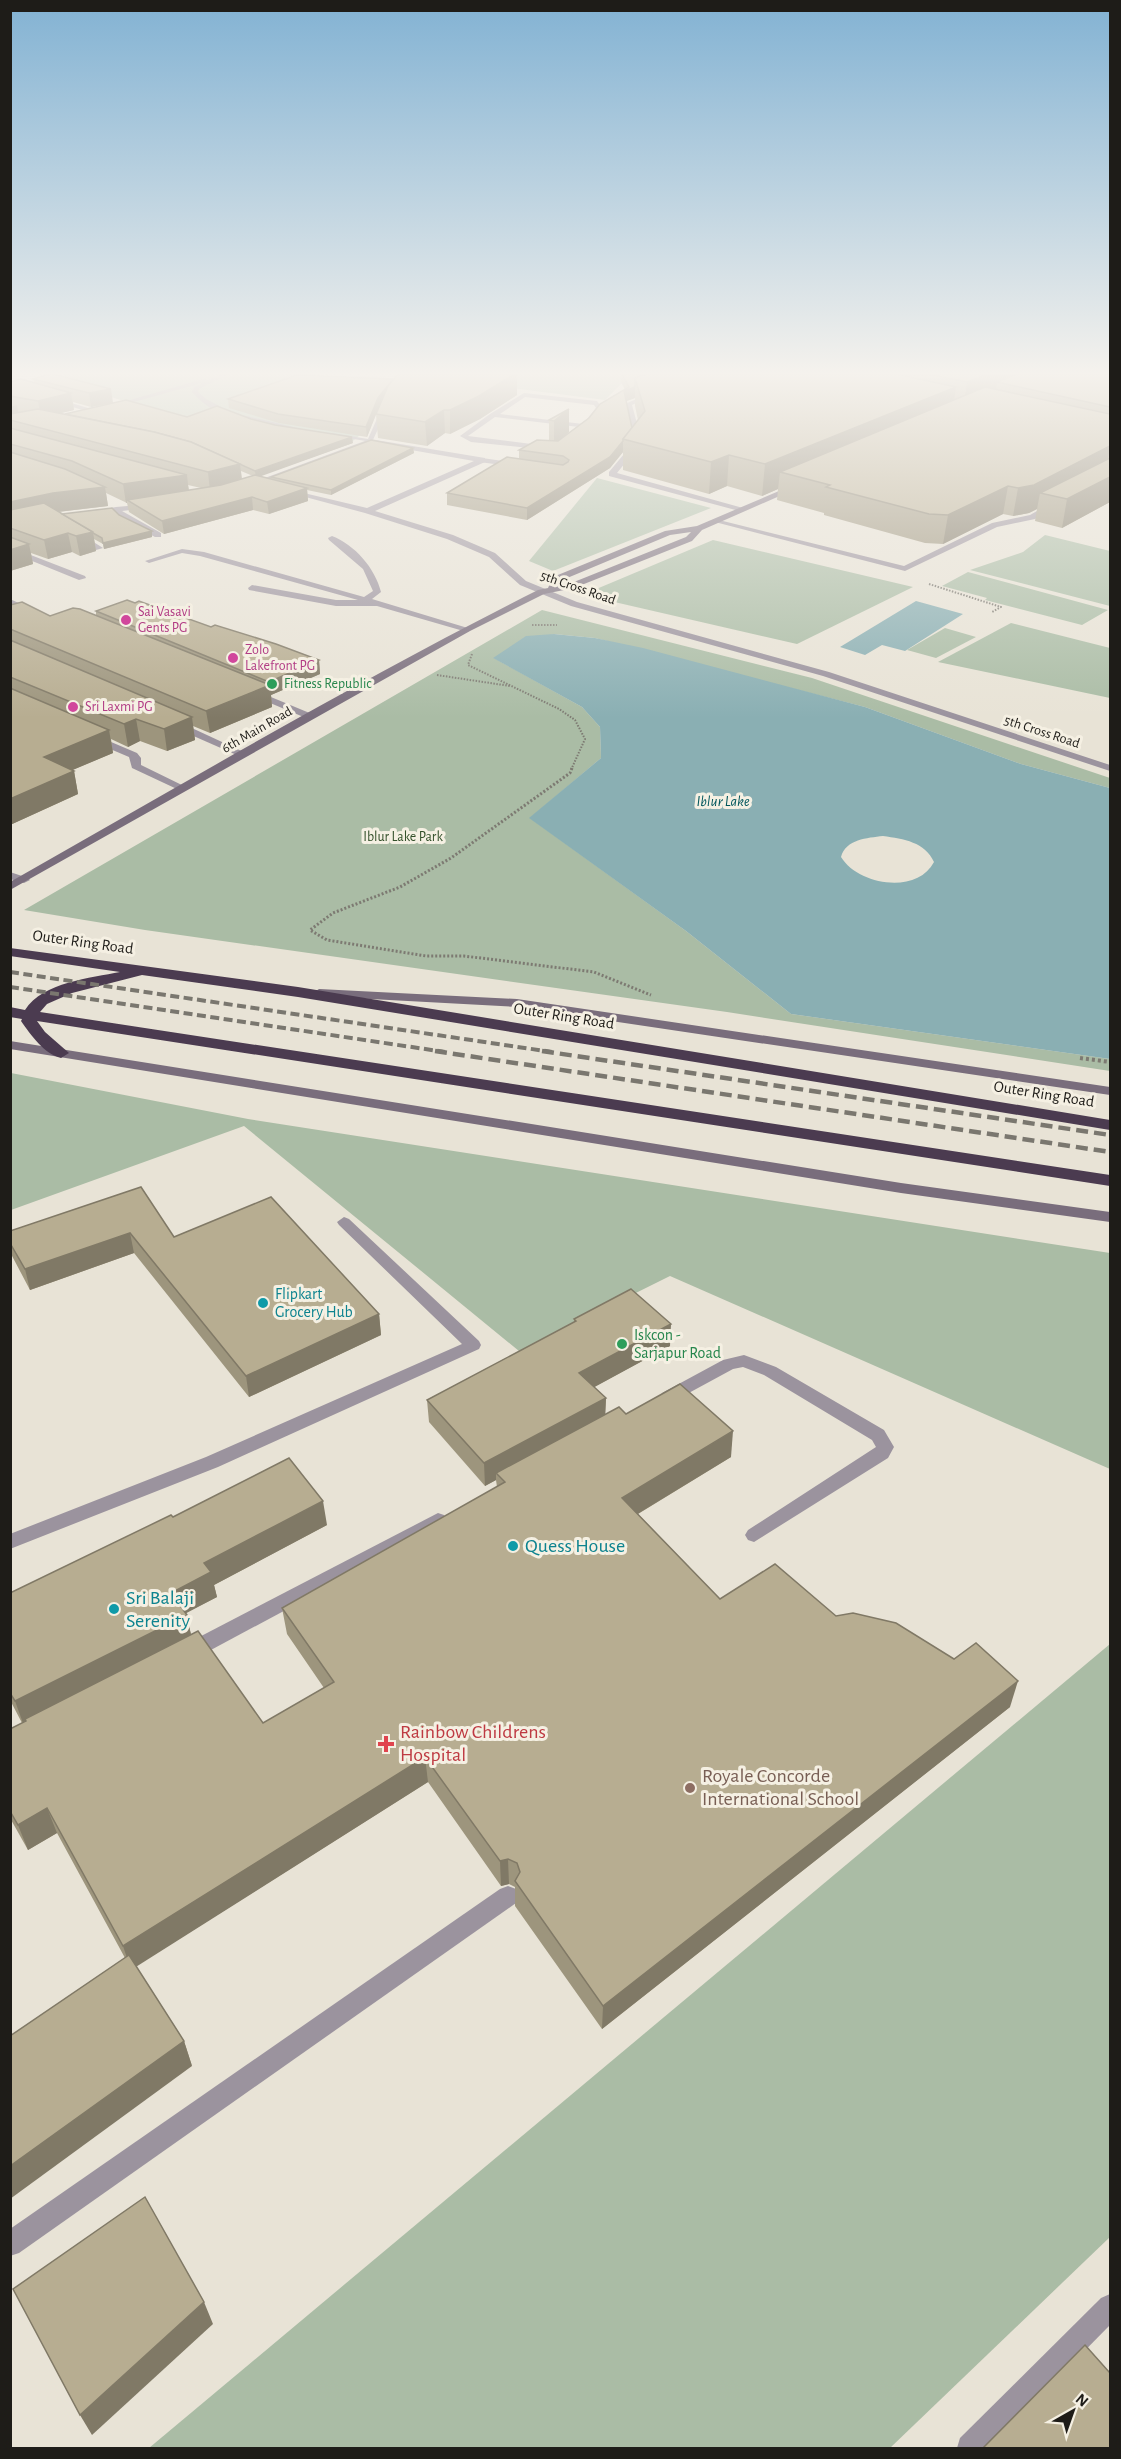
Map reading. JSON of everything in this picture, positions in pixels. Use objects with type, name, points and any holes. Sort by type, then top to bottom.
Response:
[{"type":"highway","name":"Outer Ring Road","points":[[10,952],[298,992],[1110,1125]]},
{"type":"highway","points":[[61,1053],[39,1035],[29,1021],[35,1007],[50,996],[71,987],[146,970]]},
{"type":"highway","points":[[10,1012],[1110,1181]]},
{"type":"street","name":"5th Cross Road","points":[[281,489],[369,511],[450,537],[492,555],[523,583],[574,604],[825,674],[1110,768]]},
{"type":"street","points":[[369,511],[418,489]]},
{"type":"street","points":[[664,489],[740,510]]},
{"type":"street","name":"6th Main Road","points":[[552,588],[556,579],[668,533],[699,528],[791,489]]},
{"type":"street","points":[[715,521],[905,569],[995,525],[1032,517],[1060,502]]},
{"type":"street","points":[[81,513],[116,506],[126,508],[160,504]]},
{"type":"street","points":[[116,506],[124,517],[158,535]]},
{"type":"street","name":"6th Main Road","points":[[10,888],[467,628],[541,592],[552,588],[572,586],[689,539],[699,528]]},
{"type":"street","points":[[69,531],[99,548]]},
{"type":"street","points":[[332,538],[364,562],[375,578],[377,592],[364,600]]},
{"type":"street","points":[[10,549],[82,578]]},
{"type":"street","points":[[149,561],[182,551],[201,554],[467,628]]},
{"type":"street","points":[[252,588],[336,603],[377,603]]},
{"type":"street","points":[[10,601],[37,615],[10,623]]},
{"type":"street","points":[[245,689],[309,716]]},
{"type":"street","points":[[168,721],[243,754]]},
{"type":"street","points":[[82,733],[133,755],[136,758],[136,766],[183,788]]},
{"type":"street","points":[[10,875],[24,880]]},
{"type":"street","points":[[298,992],[517,1003],[1110,1091]]},
{"type":"street","points":[[10,1045],[901,1188],[1110,1217]]},
{"type":"street","points":[[10,1542],[212,1462],[473,1345],[344,1222]]},
{"type":"street","points":[[656,1403],[729,1364],[744,1361],[770,1371],[884,1440],[885,1447],[882,1453],[754,1535]]},
{"type":"street","points":[[172,1661],[450,1514]]},
{"type":"street","points":[[10,2244],[508,1896]]},
{"type":"street","points":[[970,2448],[1110,2307]]},
{"type":"path","points":[[905,569],[896,573],[1000,607],[992,612]]},
{"type":"path","points":[[524,627],[563,625]]},
{"type":"path","points":[[474,651],[468,665],[560,709],[575,720],[585,739],[570,773],[451,858],[400,887],[333,913],[310,930],[327,940],[426,956],[464,956],[594,972],[657,998]]},
{"type":"path","points":[[430,673],[515,687]]},
{"type":"path","points":[[1075,1058],[1110,1062]]},
{"type":"green space","points":[[588,489],[638,489],[711,508],[553,571],[529,561]]},
{"type":"green space","points":[[1045,535],[1110,551],[1110,606],[970,570],[1023,552]]},
{"type":"green space","points":[[713,540],[913,587],[797,644],[610,601],[594,590]]},
{"type":"green space","points":[[968,572],[1108,610],[1082,625],[985,600],[987,598],[942,586]]},
{"type":"green space","name":"Iblur Lake Park","points":[[542,610],[812,678],[1110,778],[1110,788],[1021,764],[865,707],[595,638],[554,634],[494,658],[582,707],[600,727],[601,758],[530,818],[686,931],[791,1014],[1110,1059],[1110,1071],[727,1012],[145,930],[24,910]]},
{"type":"green space","points":[[1011,623],[1110,648],[1110,698],[938,662]]},
{"type":"green space","points":[[945,628],[976,637],[936,658],[907,650]]},
{"type":"green space","points":[[11,1073],[248,1119],[1110,1253],[1110,1469],[670,1276],[519,1351],[244,1126],[11,1210]]},
{"type":"green space","points":[[1110,1644],[1110,2237],[890,2448],[149,2448]]},
{"type":"water","points":[[916,601],[963,614],[905,651],[882,645],[865,655],[840,647]]},
{"type":"water","name":"Iblur Lake","points":[[554,634],[595,638],[643,648],[865,707],[1021,764],[1110,788],[1110,1059],[791,1014],[686,931],[529,818],[601,758],[600,727],[582,707],[493,658],[526,636]],"holes":[[[883,836],[906,840],[919,846],[930,855],[934,862],[926,872],[915,879],[888,882],[873,880],[860,874],[849,867],[841,857],[847,846],[852,843]]]},
{"type":"building","points":[[10,489],[90,489],[53,493],[10,502]]},
{"type":"building","points":[[197,489],[305,489],[267,502],[252,497],[162,521],[127,500]]},
{"type":"building","points":[[454,489],[558,489],[527,508],[447,493]]},
{"type":"building","points":[[833,489],[1002,489],[948,515],[929,514]]},
{"type":"building","points":[[1048,489],[1087,489],[1067,499],[1040,493]]},
{"type":"building","points":[[44,503],[93,532],[76,536],[68,533],[44,540],[10,528],[10,510]]},
{"type":"building","points":[[112,508],[119,515],[152,531],[103,543],[102,538],[62,514]]},
{"type":"building","points":[[10,537],[29,544],[10,550]]},
{"type":"building","points":[[127,600],[135,603],[139,601],[211,627],[215,625],[319,660],[269,682],[96,611]]},
{"type":"building","points":[[22,602],[50,616],[73,608],[80,609],[270,685],[206,711],[10,629],[10,605]]},
{"type":"building","points":[[10,640],[192,717],[164,729],[136,719],[124,724],[10,677]]},
{"type":"building","points":[[10,688],[109,730],[44,757],[74,771],[10,799]]},
{"type":"building","name":"Flipkart Grocery Hub","points":[[141,1187],[174,1237],[271,1197],[379,1314],[246,1376],[130,1233],[25,1269],[10,1243],[10,1231]]},
{"type":"building","points":[[631,1289],[671,1324],[579,1373],[606,1398],[484,1463],[427,1400],[576,1321],[574,1319]]},
{"type":"building","points":[[680,1384],[733,1431],[622,1498],[720,1599],[775,1564],[836,1616],[853,1613],[896,1623],[954,1659],[976,1643],[1018,1681],[603,2006],[515,1881],[520,1872],[517,1863],[508,1859],[500,1861],[425,1757],[123,1946],[47,1808],[18,1825],[10,1811],[10,1729],[26,1721],[25,1719],[198,1631],[263,1723],[334,1682],[282,1608],[505,1482],[496,1473],[619,1407],[626,1414]]},
{"type":"building","points":[[289,1458],[323,1501],[204,1563],[211,1572],[171,1593],[187,1615],[15,1701],[10,1693],[10,1593],[171,1515],[173,1517]]},
{"type":"building","points":[[129,1955],[184,2041],[10,2166],[10,2036]]},
{"type":"building","points":[[145,2197],[204,2302],[80,2415],[13,2289]]},
{"type":"building","points":[[1085,2345],[1110,2373],[1110,2448],[983,2448]]},
{"type":"railway","points":[[10,972],[552,1052]]},
{"type":"railway","points":[[10,987],[445,1052]]},
{"type":"railway","points":[[435,1051],[1110,1152]]},
{"type":"railway","points":[[542,1051],[1110,1135]]},
{"type":"place","name":"Sai Vasavi Gents PG","points":[[126,620]]},
{"type":"place","name":"Zolo Lakefront PG","points":[[233,658]]},
{"type":"place","name":"Fitness Republic","points":[[272,684]]},
{"type":"place","name":"Sri Laxmi PG","points":[[73,707]]},
{"type":"place","name":"Flipkart Grocery Hub","points":[[263,1303]]},
{"type":"place","name":"Iskcon - Sarjapur Road","points":[[622,1344]]},
{"type":"place","name":"Quess House","points":[[513,1546]]},
{"type":"place","name":"Sri Balaji Serenity","points":[[114,1609]]},
{"type":"place","name":"Rainbow Childrens Hospital","points":[[386,1744]]},
{"type":"place","name":"Royale Concorde International School","points":[[690,1788]]}]
